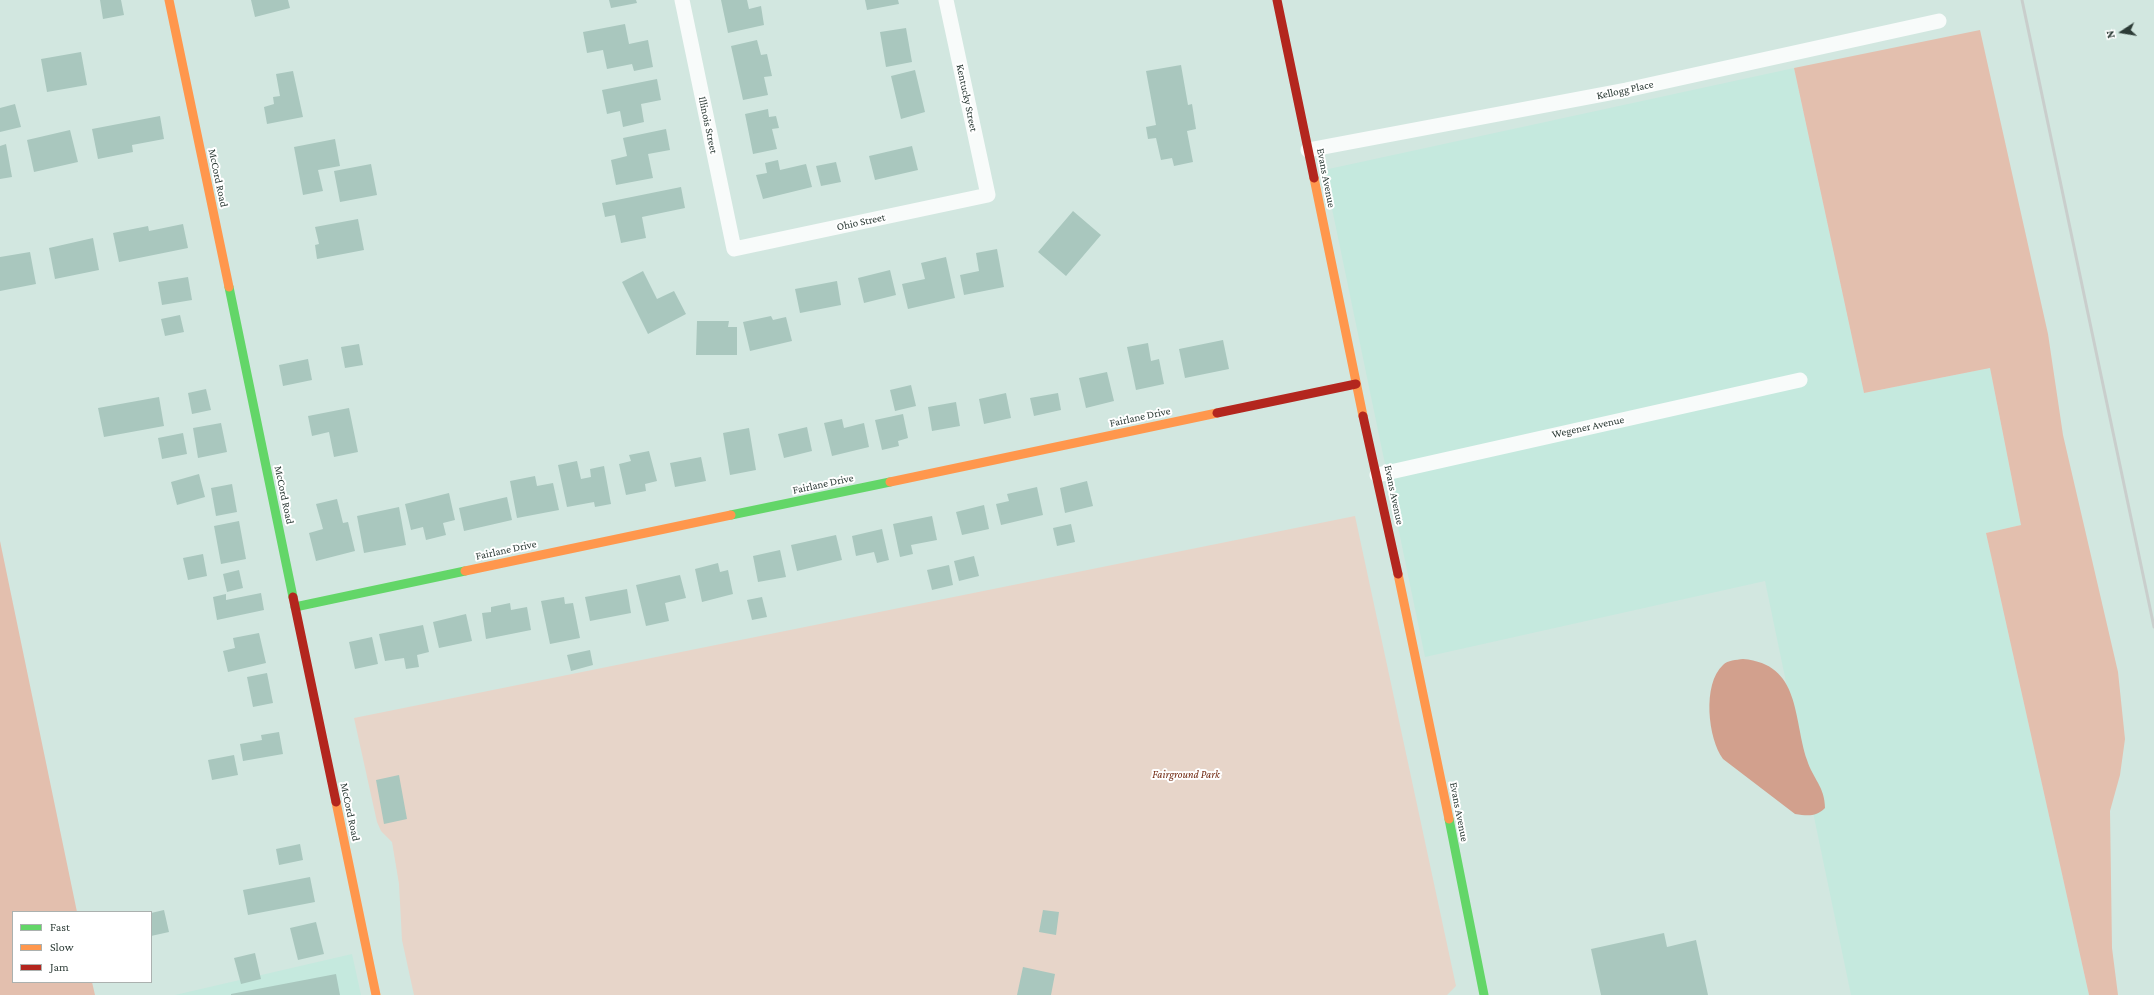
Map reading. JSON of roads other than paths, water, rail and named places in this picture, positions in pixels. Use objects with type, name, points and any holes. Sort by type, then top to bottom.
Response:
[{"type":"street","name":"McCord Road","points":[[169,0],[376,995]]},
{"type":"street","name":"Illinois Street","points":[[682,0],[734,249]]},
{"type":"street","name":"Kentucky Street","points":[[946,0],[988,196]]},
{"type":"street","name":"Evans Avenue","points":[[1277,0],[1484,995]]},
{"type":"street","name":"Kellogg Place","points":[[1308,150],[1626,90],[1939,21]]},
{"type":"street","name":"Ohio Street","points":[[734,249],[988,196]]},
{"type":"street","name":"Wegener Avenue","points":[[1377,475],[1800,380]]},
{"type":"street","name":"Fairlane Drive","points":[[295,607],[1356,384]]},
{"type":"railway","points":[[2022,0],[2154,627]]},
{"type":"park label","name":"Fairground Park","points":[[1186,775]]}]
